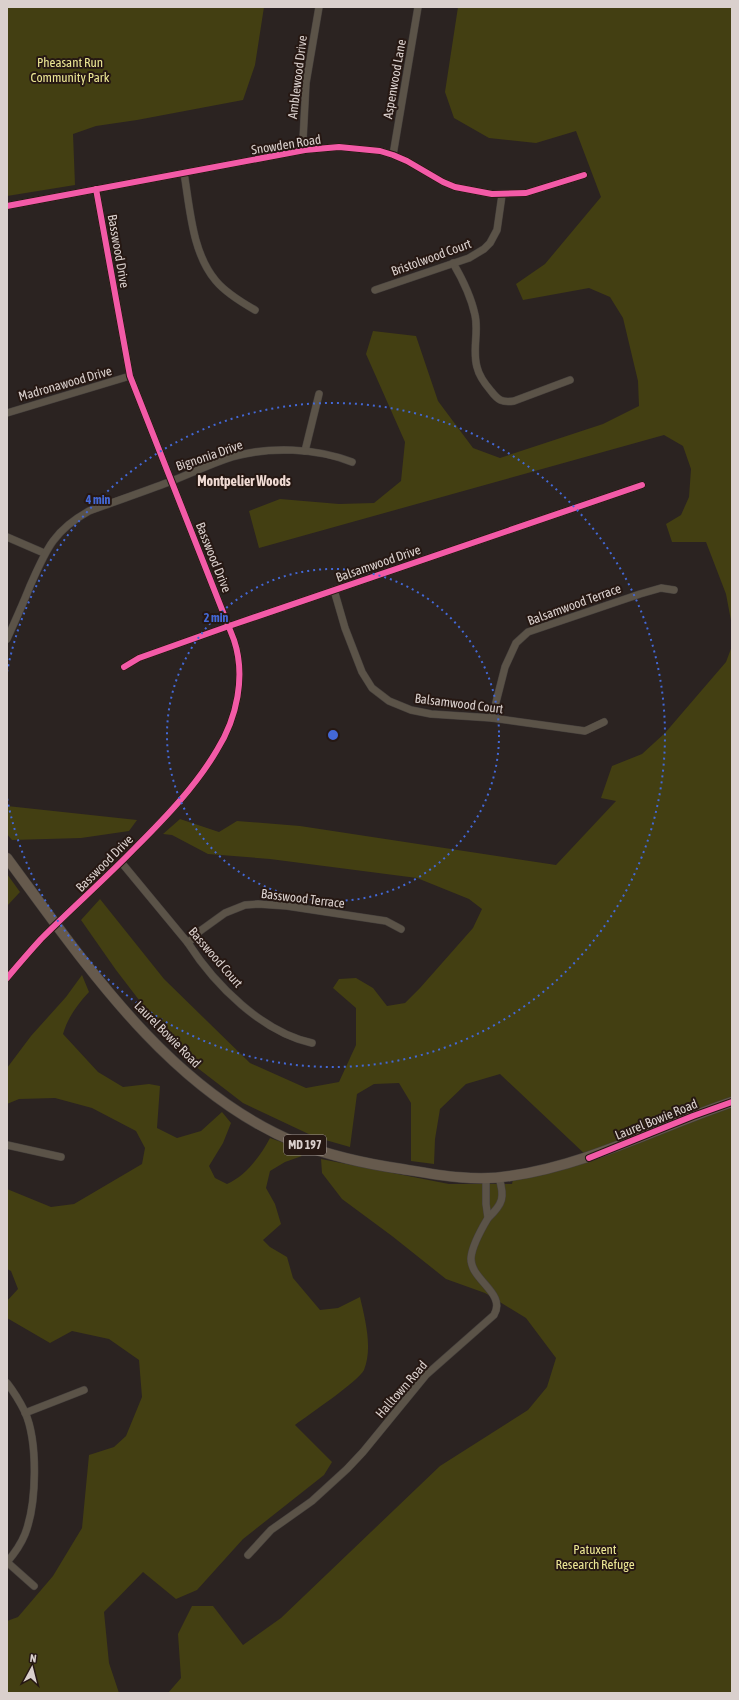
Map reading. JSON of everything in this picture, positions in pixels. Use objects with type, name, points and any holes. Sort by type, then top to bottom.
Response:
[{"type":"main road","name":"Laurel Bowie Road","points":[[7,858],[56,925],[112,997],[160,1048],[187,1073],[234,1109],[297,1143],[345,1158],[377,1165],[452,1176],[499,1178],[542,1170],[588,1158],[732,1102]]},
{"type":"street","name":"Amblewood Drive","points":[[305,150],[303,140],[306,83],[319,7]]},
{"type":"street","name":"Aspenwood Lane","points":[[393,155],[418,7]]},
{"type":"street","name":"Snowden Road","points":[[7,206],[305,150],[326,148],[353,147],[393,155],[455,187],[481,193],[502,195],[526,193],[584,175]]},
{"type":"street","points":[[184,173],[196,238],[201,255],[209,271],[216,281],[234,297],[255,310]]},
{"type":"street","name":"Basswood Drive","points":[[7,978],[42,939],[159,824],[208,765],[226,733],[234,713],[240,677],[239,654],[229,626],[130,376],[96,189]]},
{"type":"street","name":"Bristolwood Court","points":[[375,290],[477,254],[490,243],[499,225],[502,195]]},
{"type":"street","points":[[453,263],[468,291],[476,316],[477,326],[475,358],[477,368],[488,388],[499,401],[506,403],[514,402],[570,380]]},
{"type":"street","name":"Madronawood Drive","points":[[7,413],[130,376]]},
{"type":"street","points":[[305,451],[318,394]]},
{"type":"street","name":"Bignonia Drive","points":[[7,639],[44,553],[63,529],[76,518],[112,502],[171,481],[217,462],[243,454],[273,451],[305,451],[324,453],[352,462]]},
{"type":"street","name":"Balsamwood Drive","points":[[124,667],[139,658],[229,626],[642,486]]},
{"type":"street","points":[[7,537],[44,553]]},
{"type":"street","name":"Balsamwood Terrace","points":[[492,718],[505,667],[516,643],[528,632],[640,594],[661,588],[674,590]]},
{"type":"street","name":"Balsamwood Court","points":[[334,590],[345,628],[362,672],[372,688],[380,696],[396,705],[431,714],[492,718],[585,731],[604,722]]},
{"type":"street","name":"Basswood Court","points":[[121,862],[188,944],[196,956],[224,988],[259,1019],[292,1038],[312,1043]]},
{"type":"street","name":"Basswood Terrace","points":[[188,944],[205,927],[225,913],[245,905],[258,904],[287,906],[386,921],[401,929]]},
{"type":"street","points":[[7,1145],[61,1157]]},
{"type":"street","points":[[486,1178],[486,1204],[488,1218]]},
{"type":"street","name":"Halltown Road","points":[[248,1555],[271,1530],[312,1501],[347,1469],[363,1452],[426,1375],[494,1315],[496,1311],[496,1298],[474,1270],[471,1258],[482,1229],[488,1218],[497,1210],[502,1200],[503,1192],[499,1178]]},
{"type":"street","points":[[7,1383],[25,1413],[33,1448],[35,1470],[34,1490],[26,1532],[18,1548],[7,1562],[34,1586]]},
{"type":"street","points":[[25,1413],[84,1390]]},
{"type":"green space","name":"Pheasant Run Community Park","points":[[8,7],[264,7],[255,65],[243,100],[137,120],[96,126],[73,134],[75,185],[7,196]]},
{"type":"green space","points":[[458,7],[732,7],[732,626],[726,594],[706,542],[672,542],[666,524],[681,515],[689,497],[691,469],[683,446],[664,435],[259,548],[249,511],[280,499],[339,504],[374,503],[401,481],[405,442],[366,354],[373,331],[416,336],[438,401],[473,448],[500,458],[603,424],[639,406],[638,381],[623,318],[610,297],[589,288],[523,300],[516,284],[545,264],[601,197],[576,131],[536,143],[489,138],[454,118],[445,92]]},
{"type":"green space","name":"Patuxent Research Refuge","points":[[732,646],[732,1693],[168,1693],[181,1678],[178,1634],[192,1606],[213,1606],[243,1645],[281,1618],[440,1466],[528,1410],[547,1387],[556,1358],[526,1318],[485,1293],[446,1279],[342,1199],[322,1173],[321,1159],[449,1184],[512,1184],[513,1180],[588,1157],[500,1074],[466,1084],[440,1109],[435,1139],[434,1164],[411,1161],[411,1103],[399,1083],[374,1084],[357,1094],[350,1147],[315,1137],[243,1103],[182,1056],[116,970],[81,920],[100,899],[164,979],[250,1063],[306,1088],[339,1082],[356,1045],[356,1008],[333,988],[339,979],[356,978],[373,988],[387,1006],[405,1003],[473,928],[482,909],[469,899],[417,878],[270,859],[208,854],[172,835],[163,834],[180,819],[219,832],[237,821],[300,826],[556,865],[616,801],[601,798],[612,766],[642,754],[665,733],[726,662]]},
{"type":"green space","points":[[7,806],[137,820],[129,831],[81,838],[12,840],[7,834]]},
{"type":"green space","points":[[7,874],[20,892],[7,906]]},
{"type":"green space","points":[[82,975],[89,992],[73,1012],[67,1022],[63,1034],[98,1072],[123,1087],[149,1084],[160,1086],[157,1128],[177,1138],[201,1131],[222,1112],[231,1123],[223,1143],[209,1166],[215,1178],[227,1184],[240,1176],[257,1158],[270,1138],[287,1144],[302,1156],[285,1162],[270,1171],[266,1188],[275,1204],[281,1224],[263,1240],[270,1247],[287,1257],[293,1278],[320,1310],[338,1308],[360,1297],[367,1334],[368,1352],[364,1370],[353,1382],[295,1425],[332,1462],[324,1475],[243,1539],[197,1590],[176,1599],[143,1572],[104,1612],[109,1663],[119,1693],[7,1693],[7,1621],[18,1617],[53,1576],[82,1528],[89,1455],[114,1447],[126,1436],[142,1397],[139,1360],[109,1339],[72,1331],[50,1343],[7,1318],[7,1301],[18,1289],[11,1271],[7,1269],[7,1189],[51,1207],[74,1204],[142,1164],[145,1148],[136,1131],[92,1108],[55,1098],[19,1099],[7,1104],[7,1068],[31,1036],[66,997]]},
{"type":"cycle path","points":[[7,206],[305,150],[339,147],[380,151],[407,161],[443,182],[455,187],[492,194],[526,193],[584,175]]},
{"type":"cycle path","points":[[7,978],[41,939],[124,860],[190,789],[209,763],[224,738],[230,724],[238,696],[239,668],[238,654],[234,640],[130,376],[96,189]]},
{"type":"cycle path","points":[[124,667],[139,658],[229,626],[642,485]]},
{"type":"cycle path","points":[[589,1158],[732,1102]]},
{"type":"district","name":"Montpelier Woods","points":[[244,481]]}]
